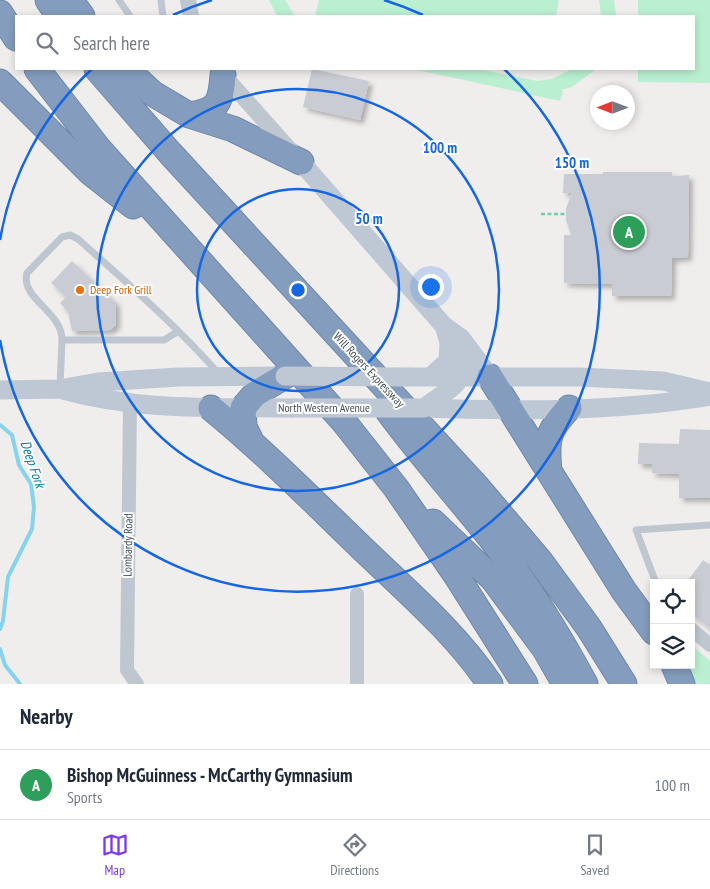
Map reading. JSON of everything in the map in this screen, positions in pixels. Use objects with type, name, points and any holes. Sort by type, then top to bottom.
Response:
[{"type":"highway","points":[[57,5],[80,15]]},
{"type":"highway","points":[[0,12],[15,36]]},
{"type":"highway","points":[[38,70],[98,148],[344,422],[396,488],[489,624],[525,684]]},
{"type":"highway","name":"Will Rogers Expressway","points":[[98,70],[319,316],[478,488],[540,561],[588,628],[624,684]]},
{"type":"highway","points":[[127,70],[152,93],[189,115],[233,129],[302,162]]},
{"type":"highway","points":[[189,115],[208,112],[216,106],[222,95],[220,72]]},
{"type":"highway","points":[[0,82],[90,172],[190,250]]},
{"type":"highway","points":[[319,316],[423,458],[494,542],[562,642],[585,684]]},
{"type":"highway","points":[[490,377],[624,591],[650,627]]},
{"type":"highway","points":[[250,439],[244,427],[242,408],[255,394],[274,379]]},
{"type":"highway","points":[[211,408],[250,439],[421,605],[456,642],[490,684]]},
{"type":"highway","points":[[549,471],[548,442],[551,430],[569,408]]},
{"type":"highway","points":[[396,488],[493,579],[545,649],[565,684]]},
{"type":"highway","points":[[676,669],[682,684]]},
{"type":"main road","points":[[302,162],[444,326],[461,338],[490,377]]},
{"type":"main road","points":[[430,377],[444,366],[450,354],[450,343],[444,326]]},
{"type":"main road","points":[[431,406],[453,389],[461,377],[464,366],[461,338]]},
{"type":"main road","name":"North Western Avenue","points":[[0,390],[60,390],[98,382],[220,376],[274,379],[408,376],[579,377],[663,382],[710,392]]},
{"type":"main road","name":"North Western Avenue","points":[[60,390],[98,400],[211,408],[431,406],[569,408],[664,404],[710,396]]},
{"type":"street","points":[[188,0],[191,15]]},
{"type":"street","points":[[220,72],[302,162]]},
{"type":"street","name":"Lombardy Road","points":[[130,403],[127,670],[136,684]]},
{"type":"street","points":[[357,594],[357,684]]},
{"type":"street","points":[[695,632],[710,645]]},
{"type":"lane","points":[[119,0],[129,15]]},
{"type":"lane","points":[[161,0],[163,15]]},
{"type":"lane","points":[[60,390],[62,331],[58,322],[27,288],[25,280],[27,273],[43,255],[62,237],[70,236],[78,238],[134,289],[220,376]]},
{"type":"lane","points":[[62,340],[164,340],[177,332]]},
{"type":"lane","points":[[654,579],[636,530],[710,525]]},
{"type":"path","points":[[541,214],[566,214]]},
{"type":"green space","points":[[269,0],[285,0],[294,15],[276,15]]},
{"type":"green space","points":[[319,0],[559,0],[556,15],[315,15]]},
{"type":"green space","points":[[599,0],[614,0],[616,15],[601,15]]},
{"type":"green space","points":[[638,0],[710,0],[710,83],[638,82],[638,70],[695,70],[695,15],[638,15]]},
{"type":"green space","points":[[418,70],[483,70],[537,81],[552,79],[570,70],[595,70],[572,87],[560,90],[563,91],[560,101]]},
{"type":"green space","points":[[695,648],[710,661],[710,684],[689,684],[682,669],[695,669]]},
{"type":"building","points":[[312,70],[369,81],[360,120],[303,107]]},
{"type":"building","points":[[603,172],[672,172],[672,176],[689,175],[688,257],[672,258],[671,296],[612,296],[612,284],[564,283],[564,235],[571,235],[566,220],[566,208],[572,193],[563,193],[564,174],[603,174]]},
{"type":"building","name":"Deep Fork Grill","points":[[72,261],[116,303],[116,325],[110,330],[72,331],[68,312],[60,303],[66,297],[51,283]]},
{"type":"building","points":[[680,429],[710,430],[710,498],[679,498],[679,474],[652,473],[652,464],[638,464],[639,443],[679,444]]},
{"type":"building","points":[[703,560],[710,565],[710,628],[695,616],[695,579],[689,579]]},
{"type":"waterway","name":"Deep Fork","points":[[0,425],[12,435],[19,465],[31,484],[34,507],[32,529],[8,577],[3,621],[0,629]]},
{"type":"waterway","name":"Deep Fork","points":[[0,649],[5,665],[20,684]]},
{"type":"place","name":"Bishop McGuinness - McCarthy Gymnasium","points":[[629,232]]},
{"type":"place","name":"Deep Fork Grill","points":[[80,290]]}]
